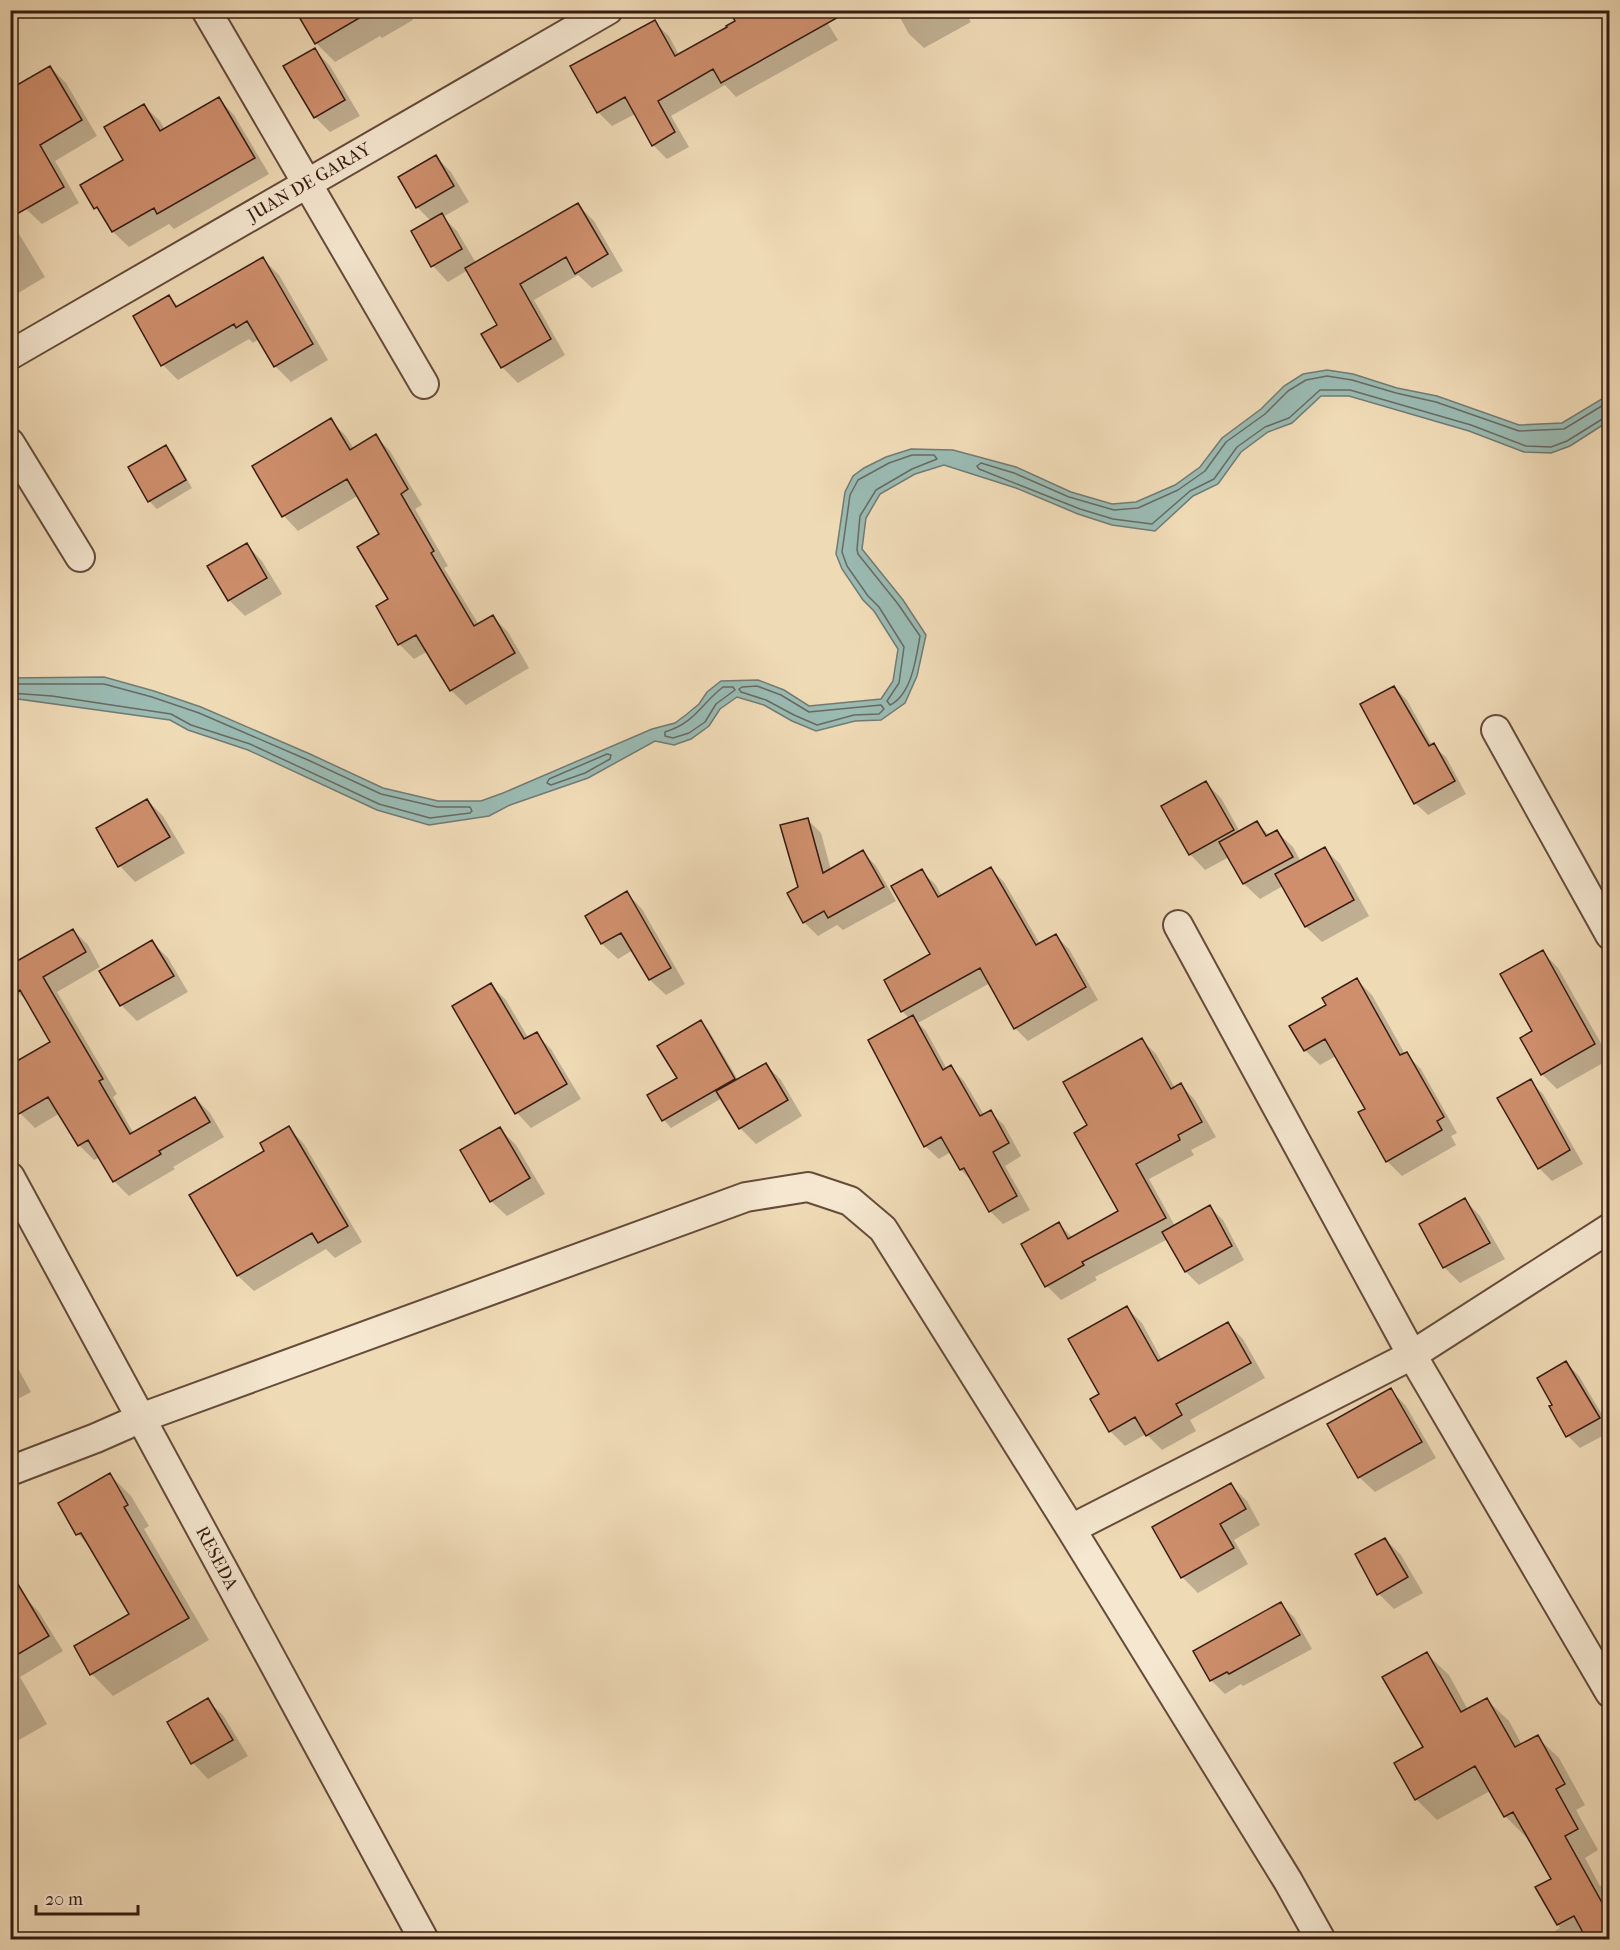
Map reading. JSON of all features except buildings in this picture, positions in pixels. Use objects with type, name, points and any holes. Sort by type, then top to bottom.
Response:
[{"type":"street","points":[[206,10],[424,384]]},
{"type":"street","name":"JUAN DE GARAY","points":[[10,355],[608,10]]},
{"type":"street","points":[[10,442],[80,556]]},
{"type":"street","points":[[1496,730],[1610,935]]},
{"type":"street","points":[[1178,925],[1412,1355],[1610,1693]]},
{"type":"street","name":"RESEDA","points":[[10,1177],[424,1940]]},
{"type":"street","points":[[10,1472],[142,1418],[746,1197],[808,1187],[850,1201],[883,1229],[1288,1881],[1321,1940]]},
{"type":"street","points":[[1071,1529],[1412,1355],[1610,1228]]},
{"type":"water","points":[[1327,370],[1353,374],[1397,388],[1437,396],[1519,425],[1562,423],[1602,399],[1609,391],[1609,421],[1570,446],[1551,453],[1524,452],[1469,431],[1349,396],[1321,396],[1292,423],[1268,432],[1241,452],[1218,484],[1193,496],[1155,531],[1112,525],[1078,514],[1016,488],[944,465],[915,474],[880,494],[866,518],[862,549],[903,600],[926,635],[917,676],[905,703],[881,720],[855,721],[816,731],[764,705],[737,697],[720,709],[709,726],[691,739],[674,745],[655,741],[588,778],[510,805],[489,816],[429,825],[377,810],[248,750],[188,730],[170,720],[11,698],[11,678],[104,677],[201,707],[383,788],[438,801],[481,801],[652,729],[675,723],[699,704],[707,692],[721,681],[758,680],[784,690],[809,706],[881,699],[893,681],[898,649],[874,611],[863,600],[842,569],[836,554],[845,492],[853,476],[864,468],[886,457],[911,449],[953,450],[1016,467],[1071,492],[1112,504],[1136,502],[1175,485],[1200,467],[1222,438],[1261,409],[1284,386],[1303,374]]}]
